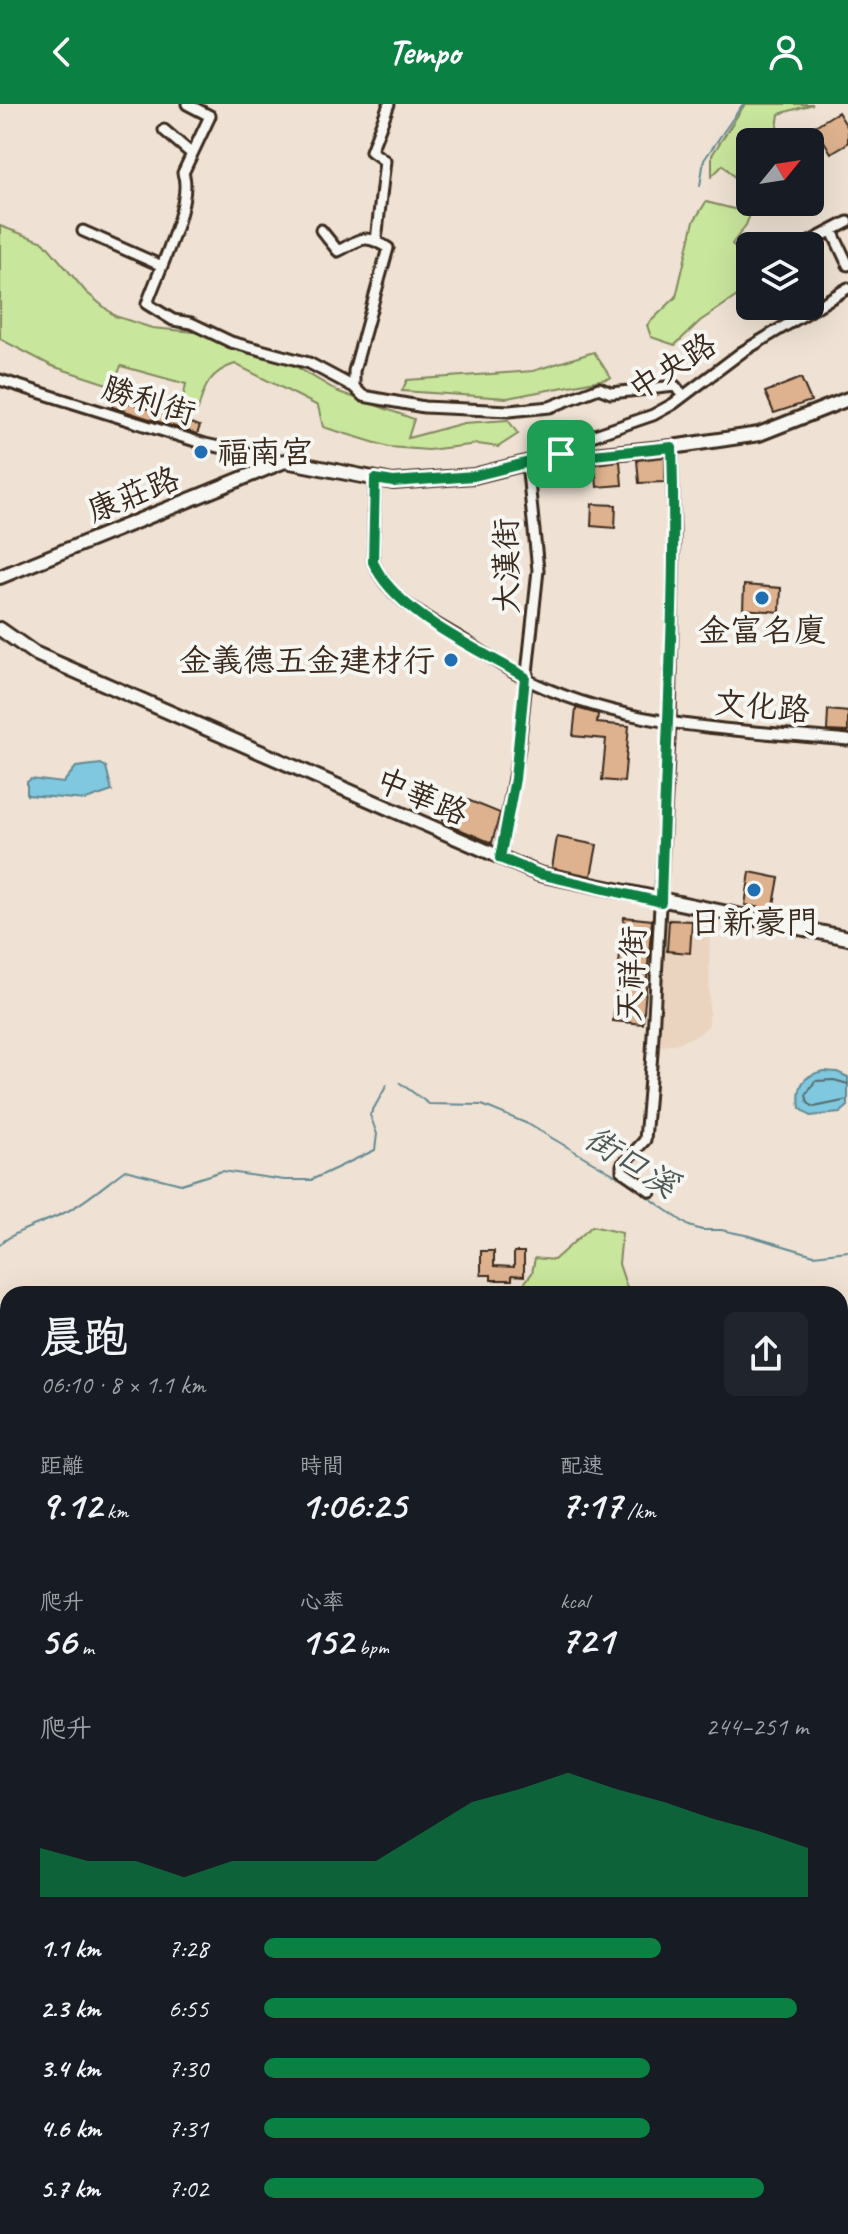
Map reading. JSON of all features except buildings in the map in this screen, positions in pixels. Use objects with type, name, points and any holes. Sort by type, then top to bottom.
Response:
[{"type":"street","points":[[187,104],[210,116],[183,173],[181,211],[147,304],[157,312],[231,342],[309,363],[354,387],[363,396],[424,407],[509,411],[550,407],[599,388],[611,393],[675,386],[683,396]]},
{"type":"street","points":[[376,241],[385,161],[371,151],[389,104]]},
{"type":"street","points":[[164,130],[192,154]]},
{"type":"street","points":[[824,235],[848,222]]},
{"type":"street","points":[[321,230],[338,251],[362,238],[388,248],[354,371],[354,387]]},
{"type":"street","points":[[83,231],[160,265]]},
{"type":"street","points":[[832,231],[848,265]]},
{"type":"street","name":"中央路","points":[[824,302],[848,288]]},
{"type":"street","name":"中央路","points":[[561,454],[586,438],[653,415],[742,352],[795,320]]},
{"type":"street","name":"勝利街","points":[[0,380],[205,444],[285,461]]},
{"type":"street","points":[[285,461],[393,482],[474,476],[561,454],[583,456],[759,434],[848,399]]},
{"type":"street","name":"天祥街","points":[[651,1191],[622,1171],[622,1165],[645,1140],[670,722],[674,533],[672,447]]},
{"type":"street","name":"康莊路","points":[[0,577],[285,461]]},
{"type":"street","name":"大漢街","points":[[500,858],[515,779],[538,570],[527,462]]},
{"type":"street","name":"文化路","points":[[375,479],[373,562],[378,574],[402,602],[536,684],[610,710],[670,722],[848,740]]},
{"type":"street","name":"中華路","points":[[0,629],[34,653],[539,874],[661,902],[848,938]]},
{"type":"shaded area","points":[[666,916],[710,922],[709,1025],[698,1035],[658,1047]]},
{"type":"green space","points":[[745,104],[813,104],[779,114],[777,128],[736,128],[736,179],[723,165],[712,176],[712,155]]},
{"type":"green space","points":[[706,202],[736,210],[736,216],[750,216],[741,232],[736,232],[732,244],[736,249],[736,297],[700,321],[675,345],[651,337],[647,325],[676,297],[694,221]]},
{"type":"green space","points":[[0,226],[44,242],[86,292],[115,316],[152,328],[195,332],[283,359],[339,392],[414,419],[408,438],[464,423],[508,420],[518,434],[498,447],[478,444],[428,450],[389,447],[323,427],[318,406],[235,364],[226,367],[209,381],[198,410],[181,407],[186,384],[121,366],[113,386],[52,366],[0,339]]},
{"type":"green space","points":[[594,352],[611,378],[507,398],[402,391],[407,380],[533,371]]},
{"type":"green space","points":[[592,1226],[622,1233],[619,1264],[626,1286],[522,1286],[532,1273],[535,1258],[554,1260]]},
{"type":"water","points":[[101,764],[106,767],[112,791],[86,800],[27,795],[27,782],[31,779],[63,783],[76,767]]},
{"type":"water","points":[[824,1071],[848,1077],[848,1106],[840,1113],[810,1116],[800,1108],[800,1088],[806,1079]]},
{"type":"waterway","points":[[700,186],[704,160],[743,104]]},
{"type":"waterway","name":"街口溪","points":[[400,1083],[429,1104],[482,1105],[528,1124],[627,1182],[689,1226],[750,1236],[814,1255],[848,1251]]},
{"type":"waterway","name":"街口溪","points":[[0,1244],[75,1207],[125,1170],[181,1184],[222,1171],[284,1180],[311,1180],[375,1150],[377,1134],[370,1115],[387,1085]]},
{"type":"place","name":"福南宮","points":[[201,452]]},
{"type":"place","name":"金富名廈","points":[[762,598]]},
{"type":"place","name":"金義德五金建材行","points":[[451,660]]},
{"type":"place","name":"日新豪門","points":[[754,890]]},
{"type":"route","points":[[672,447],[674,533],[670,722],[661,902],[539,874],[500,858],[515,779],[525,677],[402,602],[378,574],[373,562],[375,479],[393,482],[474,476],[561,454],[583,456],[672,447]]}]
